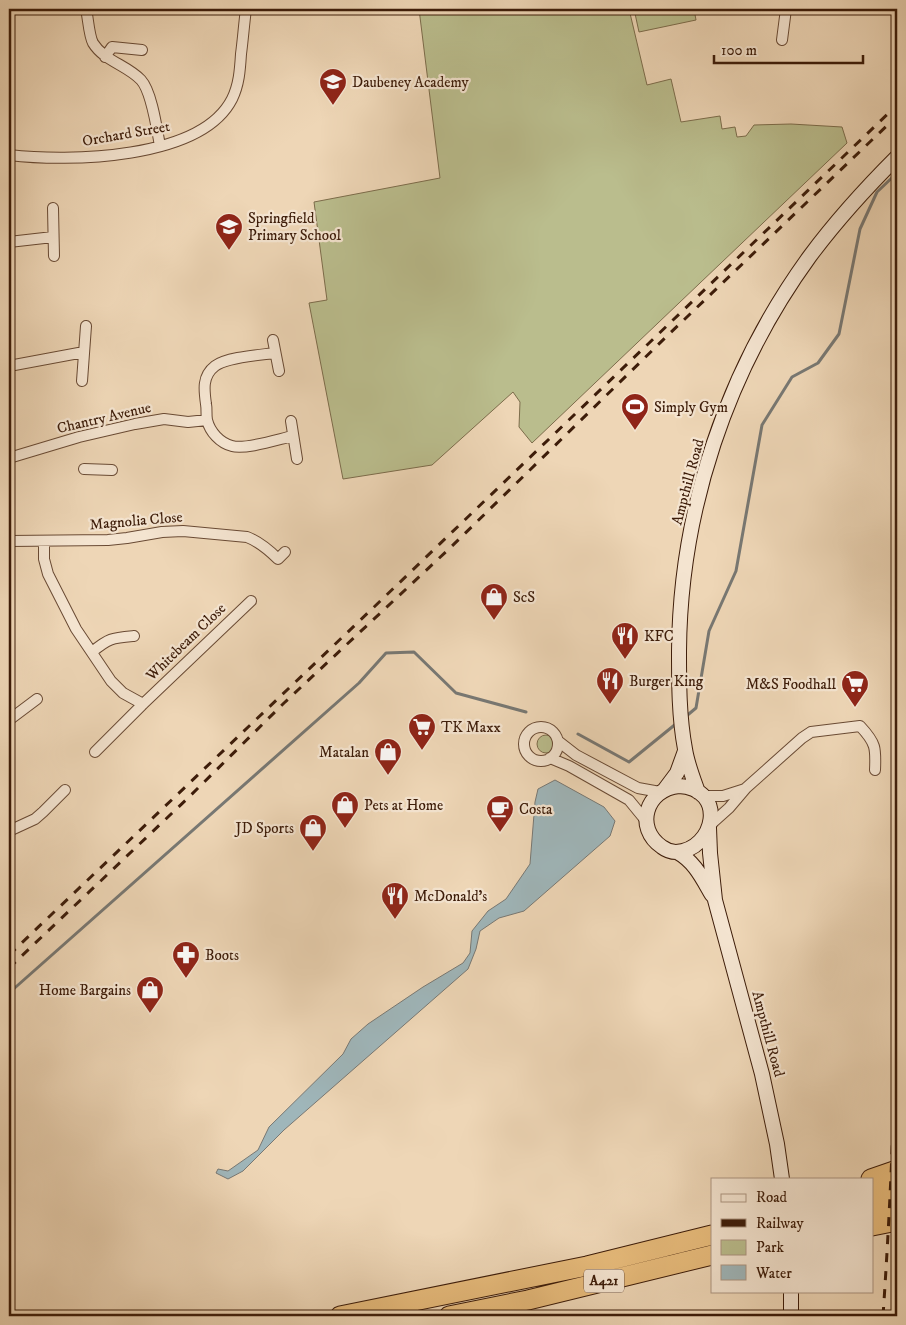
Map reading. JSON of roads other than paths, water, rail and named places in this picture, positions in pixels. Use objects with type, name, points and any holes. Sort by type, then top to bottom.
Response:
[{"type":"highway","points":[[874,1178],[897,1170]]},
{"type":"highway","points":[[874,1192],[897,1186]]},
{"type":"highway","points":[[874,1211],[897,1205]]},
{"type":"highway","points":[[874,1226],[897,1221]]},
{"type":"highway","points":[[587,1266],[711,1229]]},
{"type":"highway","name":"A421","points":[[340,1316],[587,1266],[711,1234]]},
{"type":"highway","name":"A421","points":[[448,1316],[528,1300],[711,1257]]},
{"type":"main road","name":"Ampthill Road","points":[[701,794],[685,751],[681,714],[679,642],[682,589],[702,483],[726,410],[754,347],[796,276],[836,223],[897,157]]},
{"type":"main road","name":"Ampthill Road","points":[[663,790],[677,773],[685,751]]},
{"type":"main road","points":[[684,786],[701,794],[710,809],[709,827],[702,839],[690,848],[676,852],[670,851],[653,839],[648,829],[646,816],[651,803],[663,790],[684,786]]},
{"type":"main road","name":"Ampthill Road","points":[[709,827],[715,900],[762,1074],[771,1111],[782,1174]]},
{"type":"main road","name":"Ampthill Road","points":[[676,852],[685,857],[696,868],[715,900]]},
{"type":"main road","points":[[791,1292],[791,1316]]},
{"type":"street","points":[[86,9],[92,42],[105,57],[125,68],[142,81],[148,94],[160,146]]},
{"type":"street","name":"Orchard Street","points":[[9,155],[67,159],[93,157],[160,146],[204,129],[223,113],[232,98],[238,80],[246,9]]},
{"type":"street","points":[[782,40],[786,9]]},
{"type":"street","points":[[105,57],[112,47],[142,50]]},
{"type":"street","points":[[53,208],[54,256]]},
{"type":"street","points":[[9,242],[53,237]]},
{"type":"street","points":[[82,381],[86,326]]},
{"type":"street","points":[[273,340],[279,372]]},
{"type":"street","points":[[9,366],[84,352]]},
{"type":"street","points":[[275,353],[228,360],[216,365],[204,381],[207,420],[214,434],[223,443],[234,447],[249,446],[293,436]]},
{"type":"street","name":"Chantry Avenue","points":[[9,458],[79,437],[135,424],[164,419],[188,422],[207,420]]},
{"type":"street","points":[[291,421],[298,459]]},
{"type":"street","points":[[84,469],[112,470]]},
{"type":"street","name":"Magnolia Close","points":[[9,541],[108,540],[183,530],[247,537],[257,540],[278,559],[285,552]]},
{"type":"street","points":[[44,541],[44,559],[48,574],[76,629],[111,681],[123,693],[143,704]]},
{"type":"street","name":"Whitebeam Close","points":[[95,752],[251,600]]},
{"type":"street","points":[[92,652],[104,642],[114,638],[134,636]]},
{"type":"street","points":[[9,720],[36,699]]},
{"type":"street","points":[[709,827],[746,788],[811,732],[860,726],[870,737],[876,750],[875,770]]},
{"type":"street","points":[[558,742],[557,751],[550,758],[541,761],[528,755],[524,747],[526,737],[532,730],[546,728],[554,733],[558,742],[576,755],[638,788],[663,790]]},
{"type":"street","points":[[550,758],[569,766],[629,800],[646,822]]},
{"type":"street","points":[[701,794],[723,796],[746,788]]},
{"type":"street","points":[[9,830],[35,819],[65,790]]},
{"type":"water","points":[[555,780],[604,807],[615,821],[610,836],[524,911],[499,918],[480,931],[476,949],[468,969],[284,1130],[243,1171],[228,1179],[216,1173],[218,1169],[228,1171],[258,1150],[269,1127],[343,1054],[351,1039],[368,1024],[463,963],[470,953],[472,931],[488,911],[506,899],[530,864],[535,802],[538,789]]},
{"type":"waterway","points":[[684,718],[696,708],[709,631],[736,571],[762,425],[792,377],[818,363],[839,334],[860,229],[877,192],[897,173]]},
{"type":"waterway","points":[[9,993],[359,683],[386,653],[414,652],[456,693],[526,712]]},
{"type":"waterway","points":[[578,734],[629,762],[677,723]]},
{"type":"railway","points":[[9,955],[897,105]]},
{"type":"railway","points":[[9,968],[189,797],[284,703],[450,548],[665,338],[897,116]]},
{"type":"railway","points":[[883,1316],[889,1216],[896,1016],[895,613],[897,512]]},
{"type":"railway","points":[[895,1316],[897,1281]]},
{"type":"place","name":"Daubeney Academy","points":[[333,106]]},
{"type":"place","name":"Springfield Primary School","points":[[229,251]]},
{"type":"place","name":"Simply Gym","points":[[635,431]]},
{"type":"place","name":"ScS","points":[[494,621]]},
{"type":"place","name":"KFC","points":[[625,660]]},
{"type":"place","name":"Burger King","points":[[610,705]]},
{"type":"place","name":"M&S Foodhall","points":[[855,708]]},
{"type":"place","name":"TK Maxx","points":[[422,751]]},
{"type":"place","name":"Matalan","points":[[388,776]]},
{"type":"place","name":"Pets at Home","points":[[345,829]]},
{"type":"place","name":"Costa","points":[[500,833]]},
{"type":"place","name":"JD Sports","points":[[313,852]]},
{"type":"place","name":"McDonald's","points":[[395,920]]},
{"type":"place","name":"Boots","points":[[186,979]]},
{"type":"place","name":"Home Bargains","points":[[150,1014]]}]
